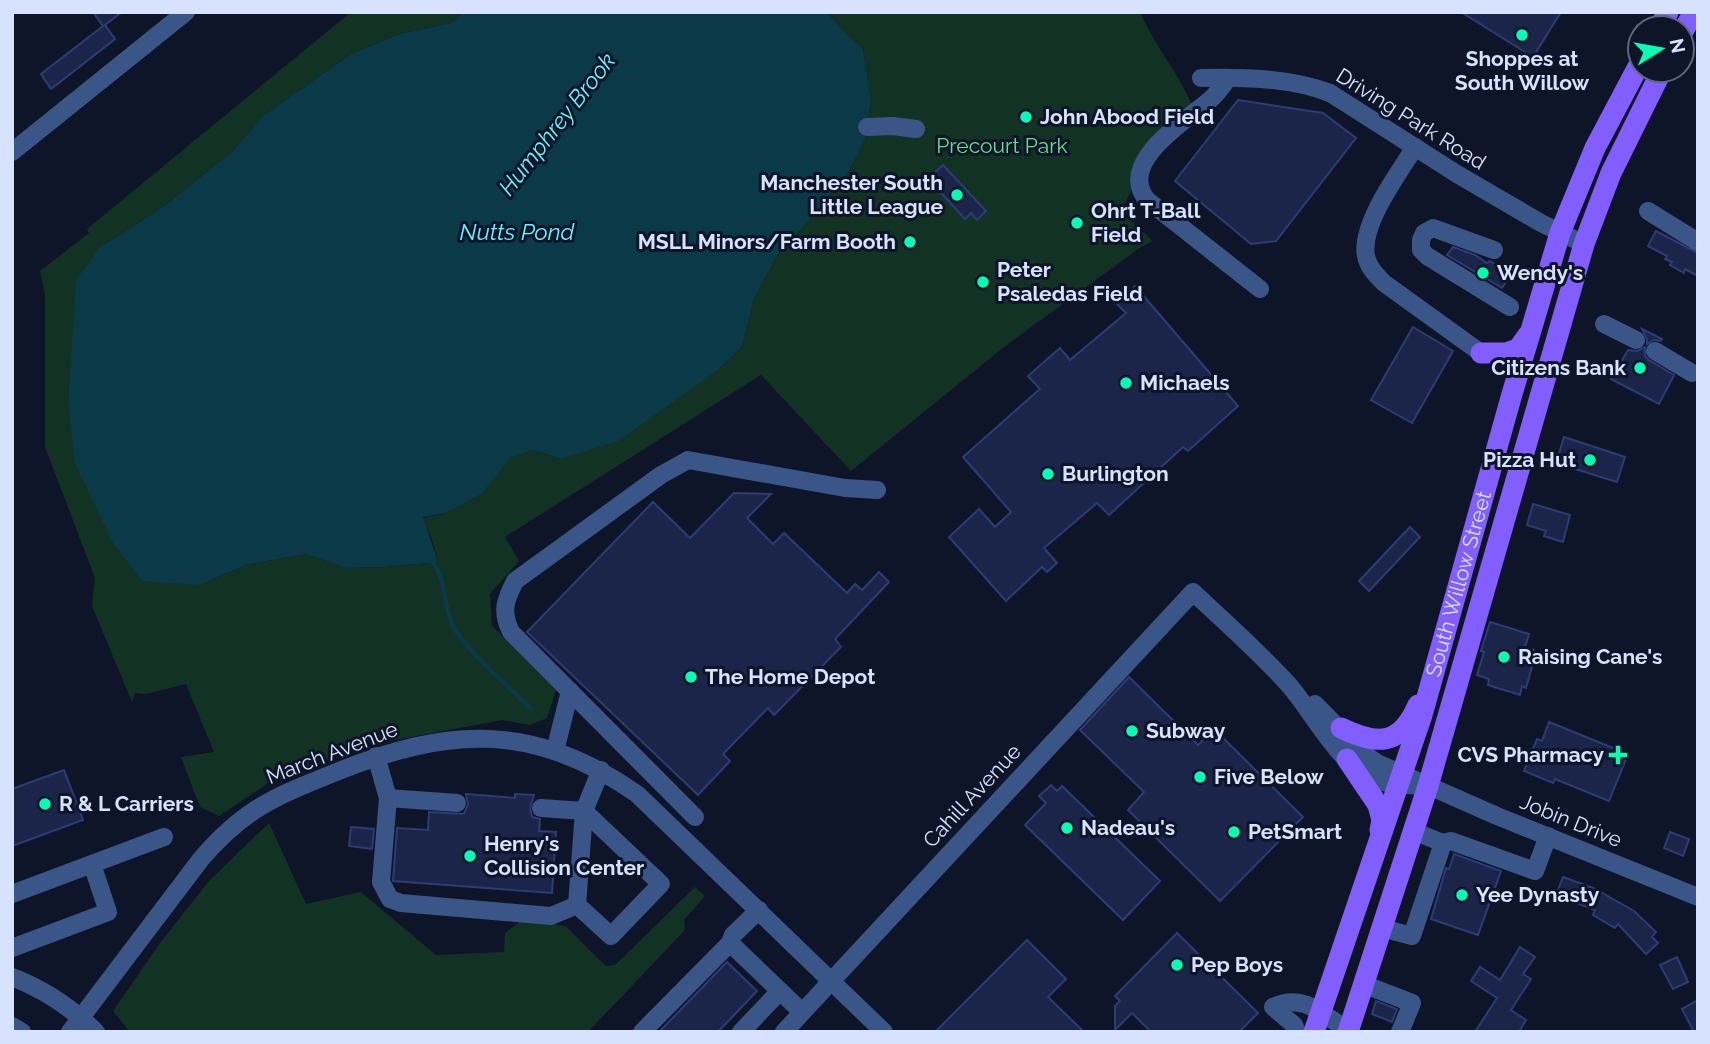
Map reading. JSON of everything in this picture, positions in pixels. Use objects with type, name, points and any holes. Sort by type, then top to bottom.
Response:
[{"type":"main road","name":"South Willow Street","points":[[1318,1022],[1401,779],[1560,233],[1595,148],[1629,84]]},
{"type":"main road","name":"South Willow Street","points":[[1349,1032],[1428,786],[1584,244],[1611,173],[1655,84]]},
{"type":"main road","points":[[1481,353],[1518,349],[1531,326]]},
{"type":"main road","points":[[1481,353],[1517,377]]},
{"type":"main road","points":[[1340,728],[1375,741],[1399,732],[1408,724],[1414,713],[1439,655]]},
{"type":"main road","points":[[1346,759],[1381,812],[1375,856]]},
{"type":"street","points":[[12,152],[164,19],[186,12]]},
{"type":"street","name":"Driving Park Road","points":[[1201,78],[1302,85],[1323,90],[1341,98],[1457,174],[1584,244]]},
{"type":"street","points":[[1228,78],[1214,97],[1153,148],[1139,179],[1141,193],[1260,289]]},
{"type":"street","points":[[867,127],[916,129]]},
{"type":"street","points":[[1415,147],[1371,224],[1366,240],[1366,256],[1372,271],[1384,282],[1481,353]]},
{"type":"street","points":[[1648,211],[1698,242]]},
{"type":"street","points":[[1494,250],[1433,228],[1424,233],[1420,245],[1427,256],[1510,307]]},
{"type":"street","points":[[1604,324],[1636,340]]},
{"type":"street","points":[[1655,351],[1692,373]]},
{"type":"street","points":[[695,817],[512,632],[507,623],[504,602],[515,580],[661,475],[688,460],[845,488],[877,490]]},
{"type":"street","name":"Cahill Avenue","points":[[784,1032],[1192,592],[1288,684]]},
{"type":"street","points":[[1288,684],[1313,703],[1364,754],[1401,779]]},
{"type":"street","points":[[1288,684],[1346,759],[1372,779],[1401,779]]},
{"type":"street","points":[[555,751],[570,691]]},
{"type":"street","name":"March Avenue","points":[[70,1032],[224,833],[250,811],[280,794],[376,756],[443,740],[477,738],[512,740],[579,759],[637,794],[884,1032]]},
{"type":"street","points":[[376,756],[388,798],[381,881],[390,899],[401,903],[551,916],[578,905]]},
{"type":"street","points":[[578,905],[584,811],[601,770]]},
{"type":"street","name":"Jobin Drive","points":[[1401,779],[1428,786],[1698,897]]},
{"type":"street","points":[[388,798],[457,803]]},
{"type":"street","points":[[541,808],[584,811],[661,884],[611,936],[578,905]]},
{"type":"street","points":[[1413,831],[1443,843],[1451,841],[1535,871],[1548,836]]},
{"type":"street","points":[[12,894],[164,837]]},
{"type":"street","points":[[1382,928],[1412,936],[1443,843]]},
{"type":"street","points":[[12,948],[108,912],[92,864]]},
{"type":"street","points":[[642,1032],[759,910]]},
{"type":"street","points":[[730,943],[802,1012]]},
{"type":"street","points":[[12,977],[53,998],[80,1016],[96,1032]]},
{"type":"street","points":[[1363,984],[1412,1003],[1400,1032]]},
{"type":"street","points":[[741,1032],[780,991]]},
{"type":"street","points":[[1297,1032],[1294,1024],[1273,1007],[1286,1001],[1305,1003],[1318,1022],[1349,1032]]},
{"type":"street","points":[[12,1026],[22,1032]]},
{"type":"green space","name":"Precourt Park","points":[[351,12],[465,12],[451,23],[399,34],[351,54],[264,115],[232,152],[163,207],[99,248],[73,341],[68,400],[200,585],[246,565],[306,554],[345,568],[438,562],[422,518],[445,513],[482,494],[509,458],[533,450],[561,459],[678,396],[718,370],[742,347],[754,299],[778,254],[847,175],[865,140],[871,99],[863,48],[848,36],[827,12],[1140,12],[1192,105],[1164,125],[1150,140],[1130,194],[1120,210],[1153,241],[1004,347],[851,471],[761,375],[505,537],[519,561],[490,594],[492,626],[556,690],[547,718],[530,725],[502,720],[364,746],[267,784],[219,816],[200,807],[181,757],[214,752],[186,684],[146,694],[135,693],[132,702],[92,606],[95,578],[45,447],[45,295],[40,271],[89,233],[87,229]]},
{"type":"green space","points":[[269,823],[306,904],[361,892],[436,955],[504,952],[505,933],[522,920],[565,926],[606,966],[615,965],[695,887],[705,896],[684,920],[685,930],[588,1032],[130,1032],[113,1011],[160,943],[209,881]]},
{"type":"water","name":"Nutts Pond","points":[[465,12],[827,12],[848,36],[863,48],[871,99],[865,140],[847,175],[778,254],[754,299],[742,347],[718,370],[618,441],[561,459],[533,450],[510,458],[482,494],[445,513],[423,517],[438,562],[345,568],[306,554],[246,565],[200,585],[142,581],[113,543],[74,461],[68,400],[76,280],[99,248],[163,207],[232,152],[264,115],[351,54],[399,34],[451,23]]},
{"type":"building","points":[[93,12],[122,12],[105,25],[115,39],[51,89],[41,74],[103,26]]},
{"type":"building","name":"Shoppes at South Willow","points":[[1461,12],[1561,12],[1533,57]]},
{"type":"building","points":[[1238,100],[1323,113],[1356,138],[1276,241],[1251,244],[1175,181]]},
{"type":"building","name":"Manchester South Little League","points":[[943,165],[986,211],[977,220],[971,213],[965,219],[928,179]]},
{"type":"building","points":[[1656,231],[1698,253],[1698,276],[1685,269],[1684,273],[1670,265],[1672,262],[1665,259],[1667,256],[1648,246]]},
{"type":"building","points":[[1453,247],[1501,268],[1499,270],[1509,277],[1502,288],[1447,255]]},
{"type":"building","points":[[1135,286],[1238,406],[1188,451],[1183,447],[1109,515],[1097,503],[1044,548],[1057,563],[1047,572],[1042,567],[1006,601],[949,537],[979,509],[995,527],[1011,512],[963,457],[1040,389],[1028,376],[1060,348],[1070,360],[1126,313],[1117,304]]},
{"type":"building","points":[[1413,327],[1453,351],[1412,423],[1371,400]]},
{"type":"building","points":[[1642,329],[1662,339],[1661,341],[1654,340],[1647,344]]},
{"type":"building","name":"Citizens Bank","points":[[1645,347],[1645,356],[1649,360],[1674,375],[1659,404],[1611,379],[1628,350],[1637,351]]},
{"type":"building","name":"Pizza Hut","points":[[1564,437],[1625,457],[1617,482],[1556,463]]},
{"type":"building","name":"The Home Depot","points":[[734,493],[771,494],[747,518],[773,544],[784,533],[847,593],[855,584],[862,590],[879,572],[889,582],[835,639],[841,647],[774,715],[768,708],[723,754],[730,761],[698,795],[527,632],[653,502],[690,538]]},
{"type":"building","points":[[1533,504],[1570,515],[1563,542],[1544,536],[1546,531],[1527,525]]},
{"type":"building","points":[[1410,527],[1420,537],[1369,591],[1359,581]]},
{"type":"building","points":[[1490,622],[1529,634],[1525,647],[1534,650],[1529,666],[1532,667],[1526,688],[1522,686],[1520,695],[1488,685],[1489,679],[1477,675]]},
{"type":"building","points":[[1129,677],[1198,745],[1214,729],[1303,817],[1220,901],[1128,810],[1144,792],[1080,730]]},
{"type":"building","name":"CVS Pharmacy","points":[[1549,722],[1628,754],[1609,801],[1555,779],[1553,783],[1524,771],[1537,739],[1542,741]]},
{"type":"building","name":"R & L Carriers","points":[[64,770],[83,820],[12,846],[12,789]]},
{"type":"building","points":[[1051,785],[1057,791],[1062,786],[1160,881],[1123,920],[1025,825],[1046,803],[1039,796]]},
{"type":"building","name":"Henry's Collision Center","points":[[466,794],[515,798],[515,794],[534,795],[530,808],[532,817],[540,819],[539,831],[556,832],[552,893],[393,881],[397,828],[428,830],[429,812],[464,814],[468,804]]},
{"type":"building","points":[[351,827],[374,829],[372,849],[349,846]]},
{"type":"building","points":[[1670,832],[1689,839],[1683,856],[1664,848]]},
{"type":"building","name":"Yee Dynasty","points":[[1454,854],[1501,871],[1478,935],[1431,919],[1446,868],[1449,869]]},
{"type":"building","points":[[1563,877],[1593,888],[1634,911],[1656,932],[1652,937],[1658,943],[1646,954],[1618,924],[1615,928],[1593,915],[1595,910],[1556,895]]},
{"type":"building","name":"Pep Boys","points":[[1177,933],[1258,1013],[1239,1032],[1151,1032],[1132,1013],[1115,1030],[1115,1006],[1120,1001],[1115,996]]},
{"type":"building","points":[[1027,940],[1066,979],[1048,997],[1084,1032],[935,1032]]},
{"type":"building","points":[[1520,947],[1535,957],[1523,974],[1531,979],[1511,1010],[1526,1020],[1519,1032],[1475,1032],[1497,998],[1471,981],[1480,967],[1500,980]]},
{"type":"building","points":[[1677,957],[1688,982],[1673,989],[1660,965]]},
{"type":"building","points":[[727,962],[757,991],[718,1032],[659,1032]]},
{"type":"building","points":[[1698,1000],[1698,1032],[1694,1032],[1682,1009]]},
{"type":"building","points":[[1376,1001],[1397,1009],[1392,1022],[1372,1014]]},
{"type":"waterway","name":"Humphrey Brook","points":[[431,560],[440,576],[447,610],[459,636],[531,709]]},
{"type":"place","name":"Shoppes at South Willow","points":[[1522,35]]},
{"type":"place","name":"John Abood Field","points":[[1026,117]]},
{"type":"place","name":"Manchester South Little League","points":[[957,195]]},
{"type":"place","name":"Ohrt T-Ball Field","points":[[1077,223]]},
{"type":"place","name":"MSLL Minors/Farm Booth","points":[[910,242]]},
{"type":"place","name":"Wendy's","points":[[1483,273]]},
{"type":"place","name":"Peter Psaledas Field","points":[[983,282]]},
{"type":"place","name":"Citizens Bank","points":[[1640,368]]},
{"type":"place","name":"Michaels","points":[[1126,383]]},
{"type":"place","name":"Pizza Hut","points":[[1590,460]]},
{"type":"place","name":"Burlington","points":[[1048,474]]},
{"type":"place","name":"Raising Cane's","points":[[1504,657]]},
{"type":"place","name":"The Home Depot","points":[[691,677]]},
{"type":"place","name":"Subway","points":[[1132,731]]},
{"type":"place","name":"CVS Pharmacy","points":[[1618,755]]},
{"type":"place","name":"Five Below","points":[[1200,777]]},
{"type":"place","name":"R & L Carriers","points":[[45,804]]},
{"type":"place","name":"Nadeau's","points":[[1067,828]]},
{"type":"place","name":"PetSmart","points":[[1234,832]]},
{"type":"place","name":"Henry's Collision Center","points":[[470,856]]},
{"type":"place","name":"Yee Dynasty","points":[[1462,895]]},
{"type":"place","name":"Pep Boys","points":[[1177,965]]}]
